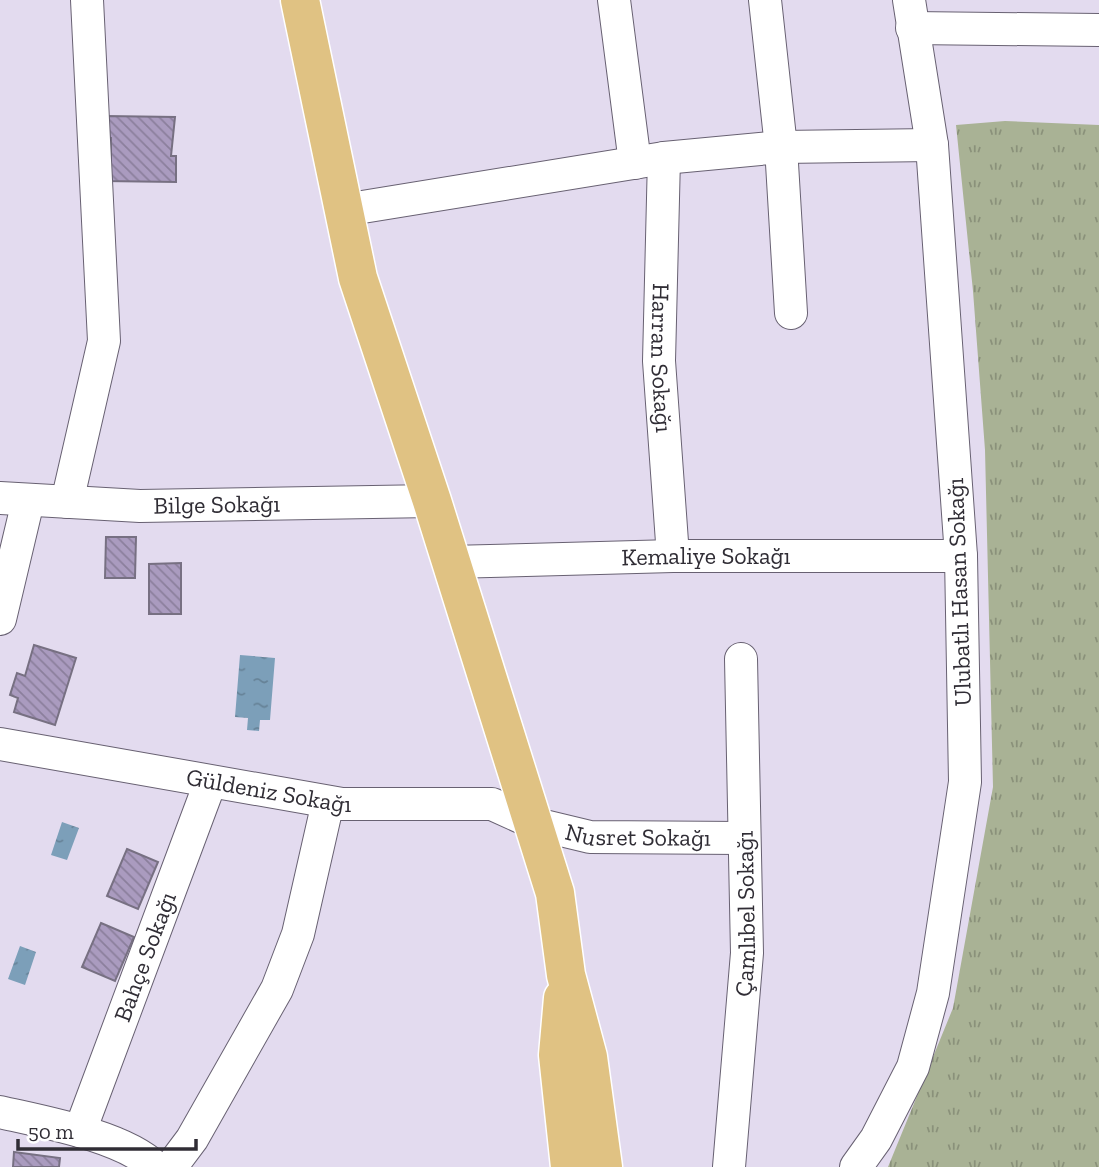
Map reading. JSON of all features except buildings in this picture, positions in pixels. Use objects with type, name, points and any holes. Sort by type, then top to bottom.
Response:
[{"type":"main road","points":[[300,0],[358,278],[536,824],[555,893],[566,975],[588,1057],[603,1167]]},
{"type":"main road","points":[[566,975],[558,1055],[570,1167]]},
{"type":"street","points":[[67,502],[104,341],[87,0]]},
{"type":"street","name":"Harran Sokağı","points":[[614,0],[650,160],[659,360],[673,556]]},
{"type":"street","points":[[765,0],[780,147],[791,313]]},
{"type":"street","points":[[911,14],[1099,30]]},
{"type":"street","name":"Ulubatlı Hasan Sokağı","points":[[856,1167],[876,1139],[913,1067],[933,993],[965,782],[961,556],[932,145],[911,14]]},
{"type":"street","points":[[344,209],[650,160],[780,147],[932,145]]},
{"type":"street","points":[[0,619],[14,499]]},
{"type":"street","name":"Bilge Sokağı","points":[[14,499],[140,506],[432,501]]},
{"type":"street","name":"Kemaliye Sokağı","points":[[450,562],[673,556],[961,556]]},
{"type":"street","name":"Çamlıbel Sokağı","points":[[729,1167],[747,953],[741,659]]},
{"type":"street","name":"Güldeniz Sokağı","points":[[0,744],[328,802],[492,804],[536,824]]},
{"type":"street","name":"Bahçe Sokağı","points":[[80,1131],[210,783]]},
{"type":"street","points":[[171,1167],[192,1139],[276,989],[298,933],[328,802]]},
{"type":"street","name":"Nusret Sokağı","points":[[536,824],[590,837],[743,838]]},
{"type":"street","points":[[0,1112],[80,1131],[142,1156],[155,1167]]},
{"type":"green space","points":[[1005,121],[1099,125],[1099,1167],[888,1167],[953,1008],[993,787],[985,450],[973,291],[956,125]]},
{"type":"water","points":[[240,655],[275,658],[270,720],[260,720],[259,731],[247,730],[248,718],[235,717]]},
{"type":"water","points":[[62,822],[79,828],[67,860],[51,855]]},
{"type":"water","points":[[20,946],[36,952],[25,985],[8,979]]}]
